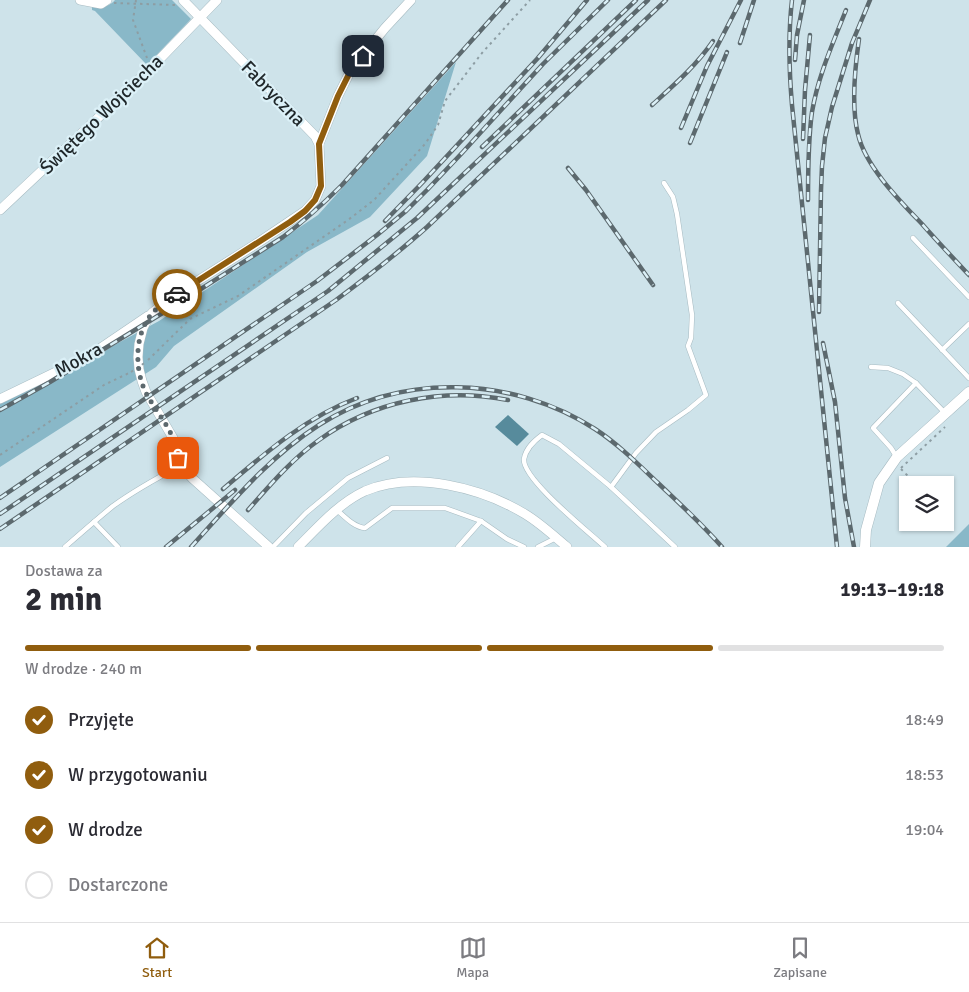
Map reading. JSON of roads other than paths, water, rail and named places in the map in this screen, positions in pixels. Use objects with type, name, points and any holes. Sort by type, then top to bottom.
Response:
[{"type":"street","points":[[80,0],[98,4],[106,1]]},
{"type":"street","name":"Świętego Wojciecha","points":[[0,210],[151,68],[217,0]]},
{"type":"street","points":[[319,144],[338,96],[351,70],[385,28],[411,0]]},
{"type":"street","name":"Fabryczna","points":[[181,3],[200,17],[315,136],[319,144],[321,186],[315,200],[305,211],[169,299],[152,313],[143,328],[139,344],[139,369],[146,392],[178,448],[178,458],[181,466]]},
{"type":"street","name":"Mokra","points":[[0,399],[89,356],[152,313]]},
{"type":"street","points":[[865,547],[866,530],[879,483],[897,457],[969,392]]},
{"type":"street","points":[[181,466],[269,547]]},
{"type":"street","points":[[298,547],[348,501],[364,492],[383,486],[420,482],[446,484],[494,498],[527,515],[567,547]]},
{"type":"lane","points":[[611,487],[636,453],[656,432],[706,395],[688,346],[691,338],[692,315],[678,214],[673,197],[664,183]]},
{"type":"lane","points":[[913,238],[969,297]]},
{"type":"lane","points":[[898,303],[969,378]]},
{"type":"lane","points":[[942,350],[969,324]]},
{"type":"lane","points":[[871,368],[888,368],[902,374],[916,383],[946,413]]},
{"type":"lane","points":[[897,457],[873,428],[916,383]]},
{"type":"lane","points":[[605,547],[540,489],[526,468],[524,460],[527,451],[533,442],[542,435],[559,444],[611,487],[675,547]]},
{"type":"lane","points":[[273,547],[306,513],[348,478],[387,458]]},
{"type":"lane","points":[[66,547],[112,507],[154,479],[181,466]]},
{"type":"lane","points":[[338,510],[355,525],[365,528],[392,508],[445,508],[480,521],[524,547]]},
{"type":"lane","points":[[458,547],[480,521]]},
{"type":"lane","points":[[94,522],[118,547]]},
{"type":"lane","points":[[538,547],[556,538]]},
{"type":"railway","points":[[0,410],[50,382],[174,306],[291,231],[342,185],[508,0]]},
{"type":"railway","points":[[385,221],[537,59],[587,0]]},
{"type":"railway","points":[[0,498],[317,281],[377,235],[406,211],[427,190],[543,64],[608,0]]},
{"type":"railway","points":[[482,147],[636,0]]},
{"type":"railway","points":[[0,514],[328,291],[417,218],[648,0]]},
{"type":"railway","points":[[0,529],[336,300],[382,265],[427,227],[666,0]]},
{"type":"railway","points":[[681,128],[707,66],[741,0]]},
{"type":"railway","points":[[740,43],[754,0]]},
{"type":"railway","points":[[792,0],[789,52],[792,105],[837,547]]},
{"type":"railway","points":[[795,60],[797,35],[804,0]]},
{"type":"railway","points":[[819,312],[821,190],[825,138],[832,107],[852,43],[870,0]]},
{"type":"railway","points":[[808,200],[812,112],[826,60],[846,10]]},
{"type":"railway","points":[[803,139],[810,35]]},
{"type":"railway","points":[[859,39],[854,99],[856,123],[862,146],[884,182],[969,275]]},
{"type":"railway","points":[[652,105],[692,67],[713,41]]},
{"type":"railway","points":[[690,143],[727,52]]},
{"type":"railway","points":[[568,168],[586,190],[653,285]]},
{"type":"railway","points":[[823,343],[835,402],[845,498],[854,547]]},
{"type":"railway","points":[[191,547],[267,466],[319,425],[351,408],[386,396],[421,389],[457,387],[494,390],[529,399],[563,411],[595,429],[612,441],[691,514],[722,547]]},
{"type":"railway","points":[[248,510],[309,447],[362,415],[385,407],[434,397],[459,395],[508,400]]},
{"type":"railway","points":[[223,489],[270,450],[303,426],[320,415],[357,398]]},
{"type":"railway","points":[[166,547],[235,490]]}]
